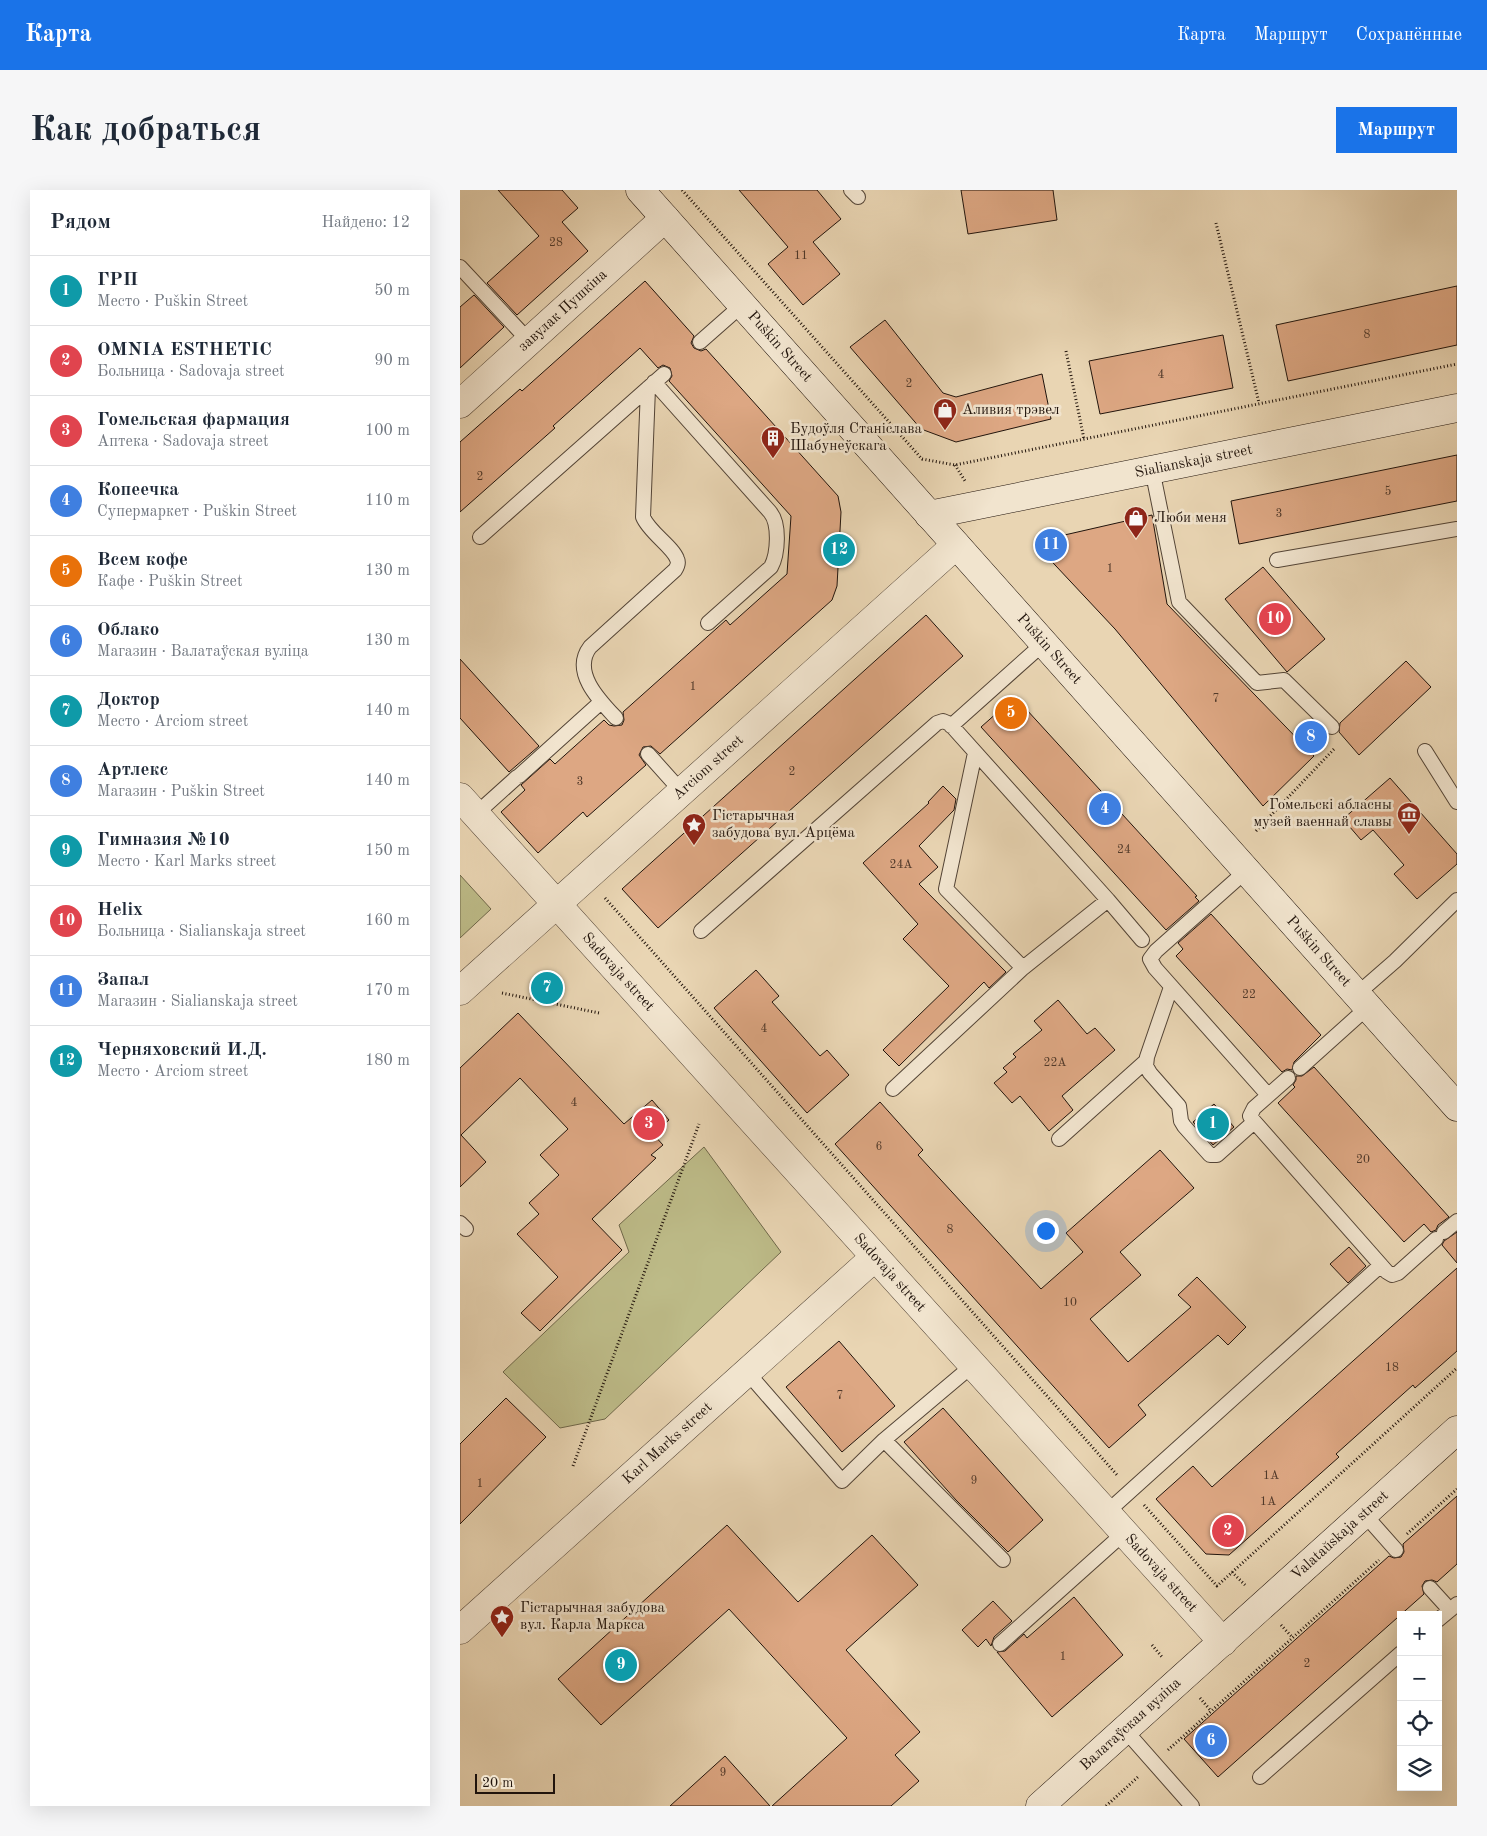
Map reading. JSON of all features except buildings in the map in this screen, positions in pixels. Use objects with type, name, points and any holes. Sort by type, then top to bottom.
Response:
[{"type":"street","name":"Puškin Street","points":[[640,190],[1457,1108]]},
{"type":"street","name":"завулак Пушкіна","points":[[460,404],[664,218]]},
{"type":"street","name":"Sialianskaja street","points":[[929,515],[1457,408]]},
{"type":"street","name":"Arciom street","points":[[460,991],[956,545]]},
{"type":"street","points":[[468,805],[557,904]]},
{"type":"street","name":"Sadovaja street","points":[[557,904],[1223,1642]]},
{"type":"street","name":"Karl Marks street","points":[[460,1630],[875,1257]]},
{"type":"street","name":"Valataŭskaja street","points":[[1223,1642],[1457,1430]]},
{"type":"street","name":"Валатаўская вуліца","points":[[1040,1806],[1223,1642]]},
{"type":"lane","points":[[460,267],[528,341]]},
{"type":"lane","points":[[700,342],[742,305]]},
{"type":"lane","points":[[480,537],[655,382]]},
{"type":"lane","points":[[655,382],[770,512],[776,523],[775,554],[771,567],[708,624]]},
{"type":"lane","points":[[616,718],[590,689],[584,663],[586,651],[675,570],[678,565],[677,557],[643,517],[655,382]]},
{"type":"lane","points":[[1152,469],[1179,602],[1257,683],[1284,680],[1332,727]]},
{"type":"lane","points":[[1277,560],[1457,529]]},
{"type":"lane","points":[[951,726],[1044,643]]},
{"type":"lane","points":[[468,805],[518,777],[601,702]]},
{"type":"lane","points":[[701,931],[937,723],[943,721],[951,726],[1142,940]]},
{"type":"lane","points":[[1425,751],[1457,802]]},
{"type":"lane","points":[[975,753],[946,889],[1023,968]]},
{"type":"lane","points":[[648,754],[682,792]]},
{"type":"lane","points":[[1246,871],[1152,955],[1150,959],[1151,963],[1171,987],[1268,1096]]},
{"type":"lane","points":[[893,1088],[1023,968],[1108,900]]},
{"type":"lane","points":[[1300,1068],[1362,1001],[1394,961],[1457,900]]},
{"type":"lane","points":[[1059,1139],[1146,1061],[1171,987]]},
{"type":"lane","points":[[1146,1061],[1150,1073],[1179,1106],[1182,1123],[1210,1155],[1217,1155],[1254,1122]]},
{"type":"lane","points":[[1288,1078],[1250,1116],[1381,1265],[1392,1275],[1398,1273],[1457,1221]]},
{"type":"lane","points":[[1106,1513],[1381,1265]]},
{"type":"lane","points":[[747,1372],[842,1481],[884,1440],[973,1365]]},
{"type":"lane","points":[[884,1440],[1003,1560]]},
{"type":"lane","points":[[1364,1515],[1394,1548]]},
{"type":"lane","points":[[1000,1644],[1124,1533]]},
{"type":"lane","points":[[1430,1588],[1454,1607],[1442,1617]]},
{"type":"lane","points":[[1260,1777],[1398,1656]]},
{"type":"lane","points":[[1125,1730],[1192,1806]]},
{"type":"path","points":[[682,190],[922,459],[955,465],[1457,364]]},
{"type":"path","points":[[1216,223],[1259,403]]},
{"type":"path","points":[[1066,351],[1084,439]]},
{"type":"path","points":[[1256,830],[1338,745]]},
{"type":"path","points":[[605,898],[1217,1586],[1457,1368]]},
{"type":"path","points":[[502,993],[600,1013]]},
{"type":"path","points":[[573,1466],[699,1124]]},
{"type":"path","points":[[1106,1806],[1292,1637],[1394,1548],[1457,1489]]},
{"type":"path","points":[[1232,1572],[1245,1585]]},
{"type":"path","points":[[1281,1624],[1292,1637]]},
{"type":"path","points":[[1152,1645],[1162,1657]]},
{"type":"path","points":[[1198,1696],[1211,1711]]},
{"type":"shaded area","points":[[460,875],[491,909],[460,938]]},
{"type":"shaded area","points":[[704,1147],[781,1252],[605,1419],[560,1428],[503,1372],[629,1252],[619,1225]]},
{"type":"place","name":"Аливия трэвел","points":[[945,431]]},
{"type":"place","name":"Будоўля Станіслава Шабунеўскага","points":[[773,459]]},
{"type":"place","name":"Люби меня","points":[[1136,539]]},
{"type":"place","name":"Запал","points":[[1051,545]]},
{"type":"place","name":"Черняховский И.Д.","points":[[839,550]]},
{"type":"place","name":"Helix","points":[[1275,619]]},
{"type":"place","name":"Всем кофе","points":[[1011,713]]},
{"type":"place","name":"Артлекс","points":[[1311,737]]},
{"type":"place","name":"Копеечка","points":[[1105,809]]},
{"type":"place","name":"Гомельскі абласны музей ваеннай славы","points":[[1409,835]]},
{"type":"place","name":"Гістарычная забудова вул. Арцёма","points":[[694,846]]},
{"type":"place","name":"Доктор","points":[[547,988]]},
{"type":"place","name":"Гомельская фармация","points":[[649,1124]]},
{"type":"place","name":"ГРП","points":[[1213,1124]]},
{"type":"place","name":"OMNIA ESTHETIC","points":[[1228,1531]]},
{"type":"place","name":"Гістарычная забудова вул. Карла Маркса","points":[[502,1638]]},
{"type":"place","name":"Гимназия №10","points":[[621,1665]]},
{"type":"place","name":"Облако","points":[[1211,1741]]}]
